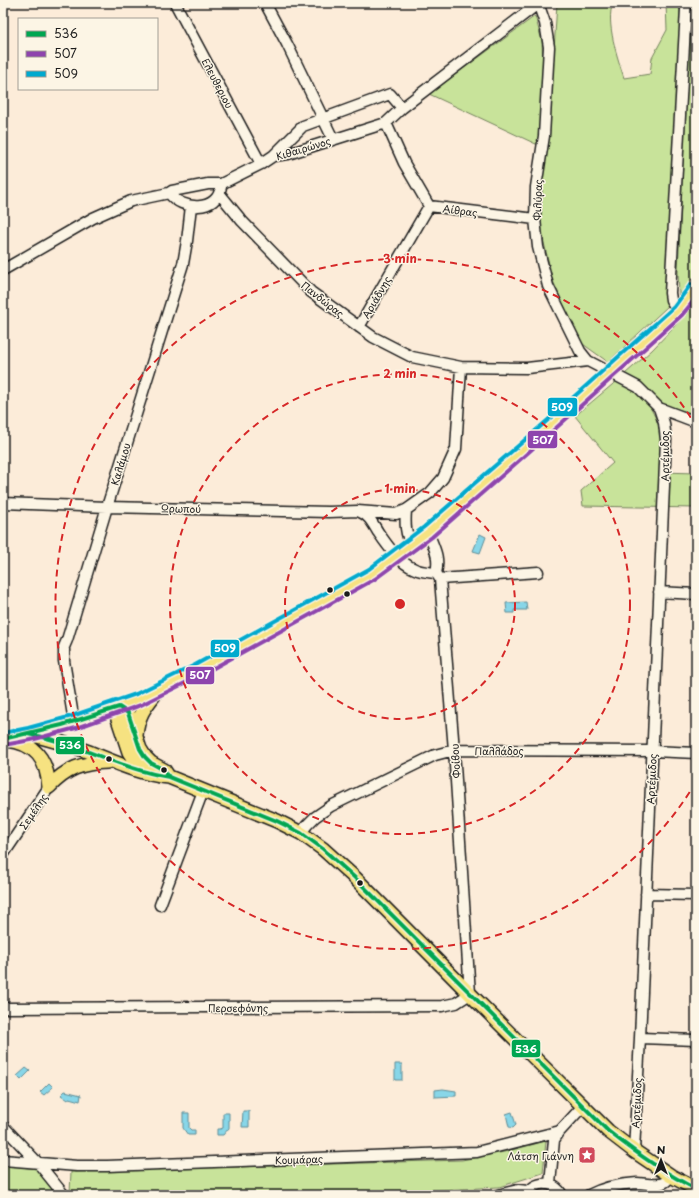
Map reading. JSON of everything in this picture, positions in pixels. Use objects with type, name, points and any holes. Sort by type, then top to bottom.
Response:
[{"type":"main road","points":[[3,739],[74,722],[157,692],[372,574],[412,546],[611,372],[678,311],[696,288]]},
{"type":"main road","points":[[136,736],[141,713],[157,692]]},
{"type":"main road","points":[[119,707],[128,713],[145,757],[151,763],[164,770],[169,777]]},
{"type":"main road","points":[[119,707],[117,716],[129,752],[142,771]]},
{"type":"main road","points":[[28,734],[60,742],[112,762],[160,776],[169,777],[277,821],[301,833],[323,849],[354,877],[608,1131],[671,1176],[696,1189]]},
{"type":"main road","points":[[3,739],[23,744],[40,756],[48,774],[49,787]]},
{"type":"main road","points":[[49,787],[67,771],[78,766],[90,763],[112,762]]},
{"type":"street","name":"Ελευθεριου","points":[[175,3],[261,164]]},
{"type":"street","points":[[265,3],[287,44],[333,139]]},
{"type":"street","name":"Κιθαιρώνος","points":[[3,270],[93,218],[131,201],[169,193],[172,190],[208,184],[220,189],[273,156],[288,154],[386,123],[402,108],[538,3]]},
{"type":"street","name":"Φιλύρας","points":[[538,3],[545,23],[549,47],[544,136],[536,187],[535,219],[538,247],[548,286],[580,351],[588,361]]},
{"type":"street","points":[[678,311],[671,300],[670,293],[685,3]]},
{"type":"street","points":[[273,156],[303,126],[323,118],[390,94],[402,108]]},
{"type":"street","name":"Αίθρας","points":[[386,123],[411,176],[430,206],[535,219]]},
{"type":"street","points":[[169,193],[172,198],[181,204],[191,206],[212,202],[220,189]]},
{"type":"street","name":"Πανδώρας","points":[[220,189],[242,221],[311,292],[373,337],[412,357],[462,368],[527,368],[588,361]]},
{"type":"street","name":"Καλάμου","points":[[74,722],[64,661],[64,647],[183,264],[191,206]]},
{"type":"street","name":"Αριάδνης","points":[[359,327],[430,206]]},
{"type":"street","points":[[588,361],[638,387],[659,408],[696,422]]},
{"type":"street","points":[[412,546],[408,539],[406,530],[406,510],[430,493],[443,478],[456,449],[462,368]]},
{"type":"street","name":"Αρτέμιδος","points":[[634,1151],[666,440],[664,423],[659,408]]},
{"type":"street","name":"Ωρωπού","points":[[3,503],[107,507],[329,512],[358,511],[396,514],[406,510]]},
{"type":"street","points":[[358,511],[366,514],[384,541],[397,556],[411,568],[421,572],[438,576],[538,572]]},
{"type":"street","name":"Φοίβου","points":[[428,532],[437,553],[454,750],[470,994]]},
{"type":"street","points":[[659,592],[696,594]]},
{"type":"street","name":"Παλλάδος","points":[[301,833],[314,817],[331,806],[435,755],[454,750],[653,751],[696,753]]},
{"type":"street","name":"Σεμέλης","points":[[3,855],[49,787]]},
{"type":"street","points":[[160,905],[203,791]]},
{"type":"street","points":[[646,894],[696,895]]},
{"type":"street","name":"Περσεφόνης","points":[[3,1008],[442,1006],[456,1003],[470,994]]},
{"type":"street","points":[[640,1038],[696,1040]]},
{"type":"street","points":[[550,1184],[554,1140],[560,1131],[583,1106]]},
{"type":"street","points":[[3,1126],[39,1164],[64,1195]]},
{"type":"street","name":"Κουμάρας","points":[[3,1160],[39,1164],[107,1166],[478,1152],[560,1131]]},
{"type":"street","points":[[589,1195],[600,1189],[620,1185],[664,1183],[671,1176]]},
{"type":"street","points":[[498,1195],[518,1190],[528,1193],[538,1184],[550,1184],[562,1195]]},
{"type":"green space","points":[[557,3],[613,3],[610,20],[611,30],[624,78],[650,74],[652,58],[667,30],[666,3],[680,3],[680,44],[665,288],[668,306],[608,362],[580,342],[553,281],[540,226],[540,190],[548,145]]},
{"type":"green space","points":[[535,16],[542,41],[543,70],[538,145],[429,94]]},
{"type":"green space","points":[[689,28],[696,29],[696,274],[679,295],[678,272]]},
{"type":"green space","points":[[696,304],[696,415],[657,404],[651,409],[661,433],[661,472],[696,473],[696,508],[583,506],[581,491],[613,463],[575,416],[652,350]]},
{"type":"green space","points":[[546,1141],[543,1173],[499,1187],[291,1195],[71,1195],[70,1193],[71,1172],[462,1160],[504,1152]]},
{"type":"green space","points":[[3,1165],[38,1169],[60,1195],[3,1195]]},
{"type":"water","points":[[480,534],[486,537],[480,553],[473,551]]},
{"type":"water","points":[[526,602],[527,610],[514,610],[514,613],[507,613],[506,603]]},
{"type":"water","points":[[395,1064],[402,1064],[402,1080],[395,1080]]},
{"type":"water","points":[[26,1068],[30,1071],[21,1080],[17,1076]]},
{"type":"water","points":[[49,1083],[53,1087],[44,1095],[40,1092]]},
{"type":"water","points":[[443,1089],[456,1091],[456,1096],[435,1097],[435,1090]]},
{"type":"water","points":[[65,1091],[81,1095],[80,1101],[69,1098],[68,1100],[61,1095]]},
{"type":"water","points":[[243,1111],[249,1111],[249,1127],[242,1127]]},
{"type":"water","points":[[512,1112],[516,1125],[513,1128],[509,1127],[506,1114]]},
{"type":"water","points":[[183,1113],[189,1113],[189,1128],[191,1130],[195,1130],[195,1135],[188,1135],[183,1128]]},
{"type":"water","points":[[223,1113],[229,1113],[229,1128],[223,1135],[217,1135],[217,1129],[223,1128]]},
{"type":"transit line","name":"509","points":[[3,733],[72,716],[136,694],[195,665],[369,569],[424,527],[548,420],[674,307],[691,284]]},
{"type":"transit line","name":"507","points":[[4,745],[31,740],[76,728],[141,705],[201,675],[375,579],[432,537],[682,315],[696,298]]},
{"type":"transit line","name":"536","points":[[3,739],[62,725],[119,707],[128,713],[140,749],[151,763],[164,770],[169,777],[277,821],[301,833],[323,849],[354,877],[608,1131],[650,1162],[696,1189]]},
{"type":"transit line","name":"536","points":[[27,734],[63,743],[133,768],[169,777]]},
{"type":"place","name":"Λάτση Γιάννη","points":[[587,1155]]}]
